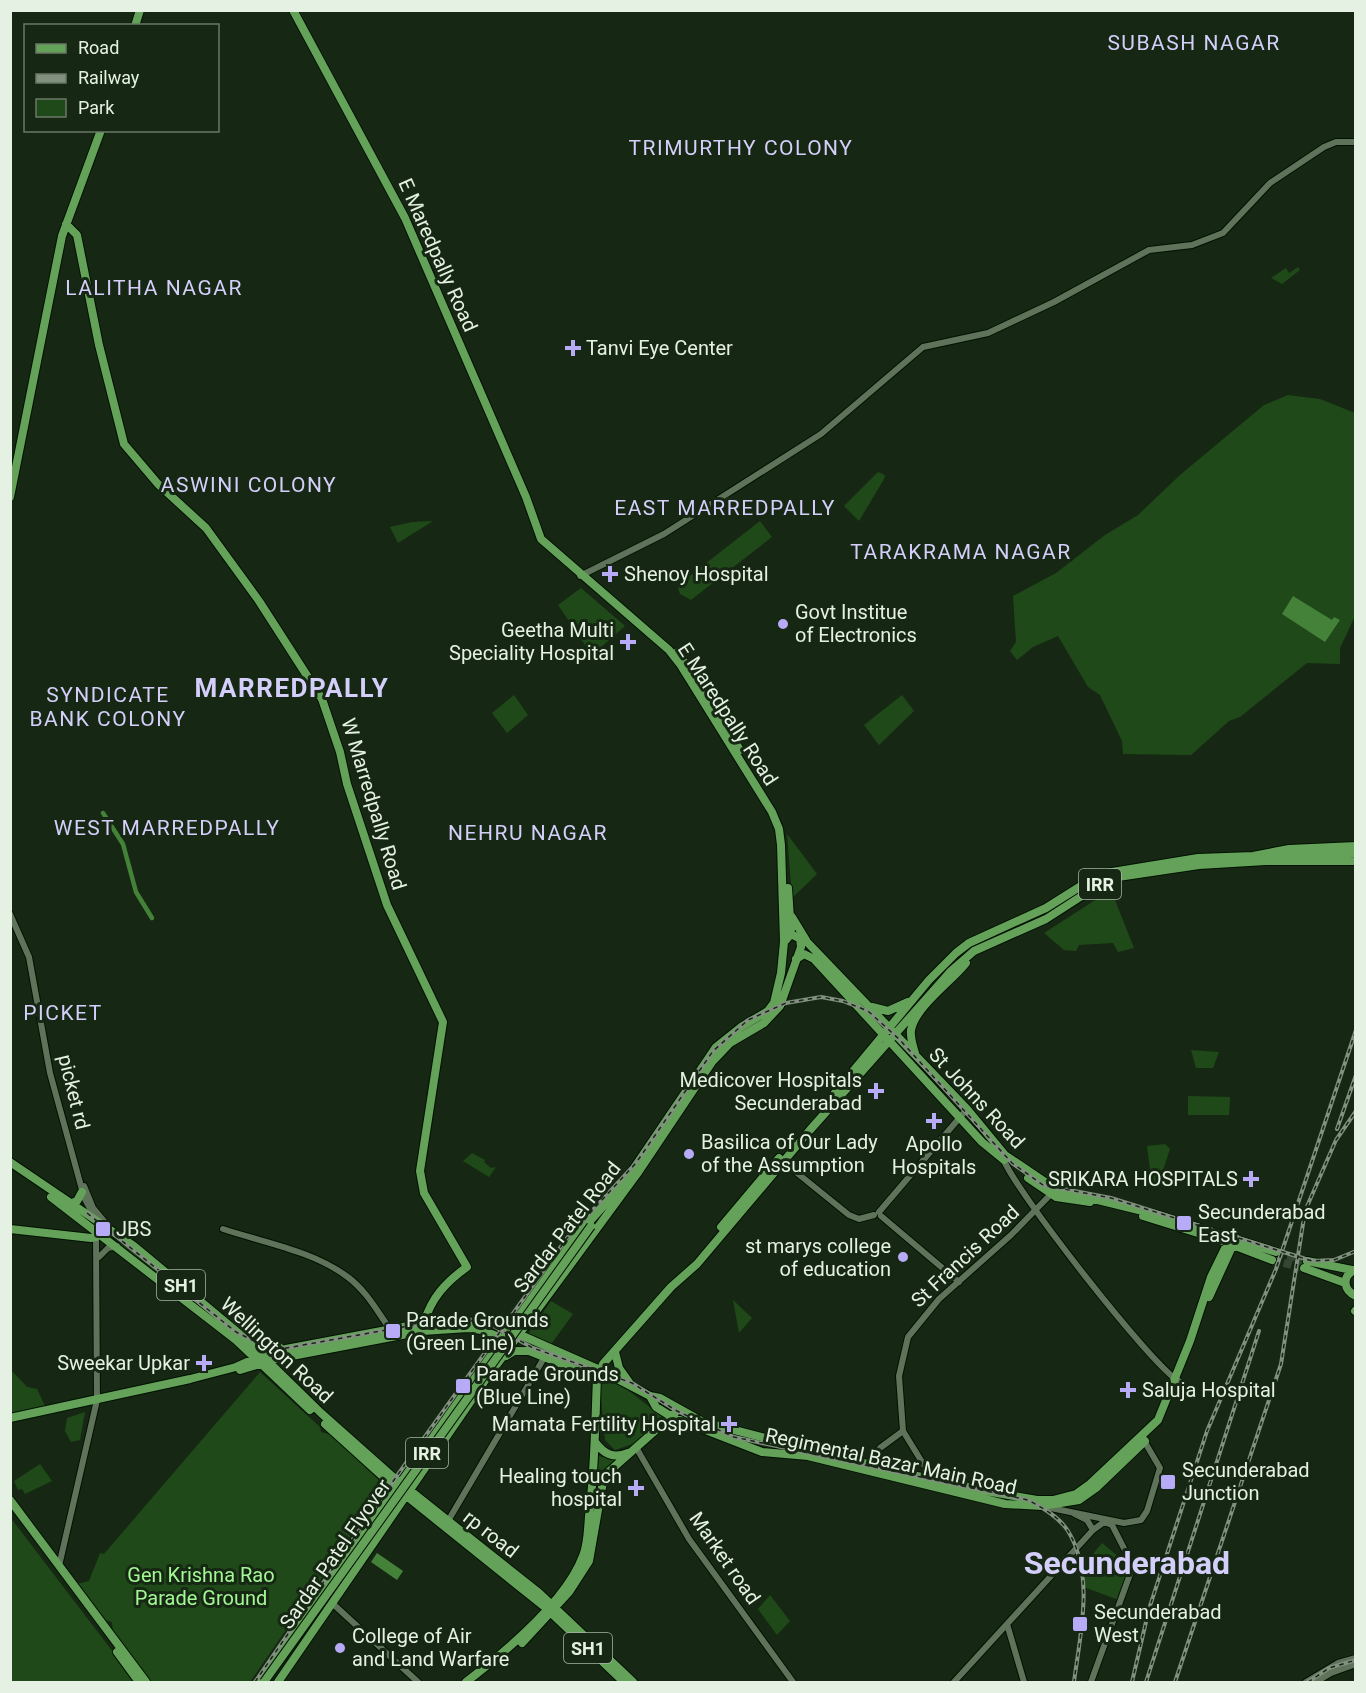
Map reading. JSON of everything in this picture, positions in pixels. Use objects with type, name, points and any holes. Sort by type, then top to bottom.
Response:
[{"type":"main road","name":"E Maredpally Road","points":[[293,10],[405,218],[541,539],[669,650],[680,664],[776,820],[781,845],[784,942]]},
{"type":"main road","points":[[10,497],[40,337],[66,224],[100,132]]},
{"type":"main road","name":"W Marredpally Road","points":[[66,224],[77,235],[103,362],[124,444],[158,484],[206,528],[259,601],[327,710],[347,784],[387,905],[443,1022],[420,1171],[424,1193],[467,1268],[443,1287],[427,1310],[424,1323]]},
{"type":"main road","name":"E Maredpally Road","points":[[618,605],[660,636],[686,664],[780,817],[785,833],[790,913],[796,936]]},
{"type":"main road","points":[[1265,858],[1289,849],[1356,846]]},
{"type":"main road","name":"IRR","points":[[891,1037],[934,987],[971,954],[1046,920],[1105,881],[1199,865],[1290,855],[1356,854]]},
{"type":"main road","name":"IRR","points":[[891,1037],[915,998],[944,963],[969,943],[1042,910],[1100,874],[1112,870],[1198,858],[1356,861]]},
{"type":"main road","points":[[1042,910],[1046,920]]},
{"type":"main road","points":[[790,913],[808,943]]},
{"type":"main road","points":[[784,942],[796,936]]},
{"type":"main road","name":"Sardar Patel Road","points":[[278,1683],[463,1413],[621,1196],[720,1053],[730,1043],[764,1023],[780,1006],[801,947],[796,936]]},
{"type":"main road","name":"St Johns Road","points":[[794,963],[804,954],[814,959],[891,1037],[982,1142],[1051,1194],[1059,1198],[1109,1205],[1206,1236],[1231,1241],[1256,1244],[1274,1256],[1252,1254],[1231,1241],[1155,1214],[1057,1190],[1003,1157],[967,1109],[916,1057],[891,1037],[867,1004],[808,943],[796,936]]},
{"type":"main road","name":"Sardar Patel Road","points":[[259,1683],[399,1486],[498,1338],[517,1320],[573,1240],[624,1183],[716,1047],[741,1027],[768,1011],[774,1003],[782,973],[784,942]]},
{"type":"main road","points":[[916,1057],[911,1037],[913,1024],[971,954]]},
{"type":"main road","name":"IRR","points":[[867,1004],[880,1011],[888,1011],[915,998]]},
{"type":"main road","points":[[569,1620],[564,1604],[591,1556],[597,1482],[595,1441],[597,1378],[600,1370],[692,1266],[697,1264],[781,1160],[891,1037]]},
{"type":"main road","name":"Wellington Road","points":[[10,1162],[70,1204],[100,1230],[241,1335],[261,1359]]},
{"type":"main road","name":"SH1","points":[[10,1168],[79,1218],[100,1230],[261,1359],[409,1494]]},
{"type":"main road","name":"Sardar Patel Flyover","points":[[267,1683],[624,1183]]},
{"type":"main road","points":[[70,1204],[77,1201],[82,1192]]},
{"type":"main road","name":"Sardar Patel Flyover","points":[[592,1227],[621,1196]]},
{"type":"main road","points":[[75,1231],[79,1228],[79,1218]]},
{"type":"main road","points":[[10,1225],[75,1231],[100,1230]]},
{"type":"main road","points":[[10,1229],[100,1230]]},
{"type":"main road","points":[[1206,1236],[1220,1247],[1220,1255]]},
{"type":"main road","name":"Regimental Bazar Main Road","points":[[1177,1380],[1220,1255],[1231,1241]]},
{"type":"main road","name":"Regimental Bazar Main Road","points":[[522,1333],[650,1396],[660,1398],[703,1422],[989,1501],[1042,1506],[1073,1502],[1085,1497],[1144,1439],[1158,1420],[1177,1380],[1231,1241]]},
{"type":"main road","points":[[1345,1283],[1354,1270],[1305,1265],[1345,1283],[1348,1292],[1356,1298]]},
{"type":"main road","points":[[1329,1275],[1356,1298]]},
{"type":"main road","points":[[261,1359],[293,1347],[424,1323],[466,1320],[510,1324],[517,1320]]},
{"type":"main road","points":[[517,1320],[516,1330],[522,1333]]},
{"type":"main road","points":[[500,1324],[509,1330],[522,1333]]},
{"type":"main road","points":[[498,1338],[501,1331],[500,1324]]},
{"type":"main road","points":[[10,1420],[96,1403],[261,1359],[423,1331],[468,1328],[513,1344]]},
{"type":"main road","points":[[241,1335],[266,1346],[293,1347]]},
{"type":"main road","points":[[498,1338],[506,1344],[504,1356],[521,1350],[597,1378]]},
{"type":"main road","points":[[615,1352],[619,1368],[632,1386]]},
{"type":"main road","name":"Regimental Bazar Main Road","points":[[650,1396],[656,1407],[672,1417],[762,1452],[868,1464],[933,1480],[1036,1500],[1058,1499],[1076,1494],[1144,1439]]},
{"type":"main road","points":[[453,1406],[463,1413]]},
{"type":"main road","points":[[474,1683],[507,1657],[551,1608],[572,1577],[585,1553],[597,1482],[637,1449],[672,1417],[677,1409]]},
{"type":"main road","points":[[595,1441],[605,1453],[613,1456],[637,1449]]},
{"type":"main road","points":[[420,1499],[419,1489],[425,1469]]},
{"type":"main road","name":"rp road","points":[[409,1494],[424,1510],[537,1596]]},
{"type":"main road","name":"rp road","points":[[409,1494],[420,1499],[448,1521],[551,1608]]},
{"type":"main road","points":[[10,1500],[146,1683]]},
{"type":"main road","points":[[398,1508],[407,1504],[424,1510]]},
{"type":"main road","points":[[10,1509],[140,1683]]},
{"type":"main road","points":[[369,1529],[379,1536]]},
{"type":"main road","points":[[329,1585],[339,1592]]},
{"type":"main road","points":[[466,1683],[507,1652],[535,1621],[569,1592]]},
{"type":"main road","points":[[535,1621],[540,1608],[537,1596],[549,1597],[560,1593]]},
{"type":"main road","name":"SH1","points":[[551,1608],[569,1620],[633,1683]]},
{"type":"main road","name":"SH1","points":[[551,1608],[624,1683]]},
{"type":"street","points":[[582,575],[652,540],[821,434],[923,347],[988,333],[1054,302],[1149,250],[1192,245],[1223,233],[1270,183],[1324,147],[1336,142],[1356,142]]},
{"type":"street","name":"picket rd","points":[[10,914],[29,957],[50,1073],[82,1192],[100,1230]]},
{"type":"street","points":[[781,1160],[849,1215],[859,1219],[878,1214],[967,1109]]},
{"type":"street","points":[[1003,1157],[1036,1212],[1150,1355],[1177,1380]]},
{"type":"street","name":"picket rd","points":[[79,1175],[100,1230]]},
{"type":"street","name":"St Francis Road","points":[[933,1480],[903,1431],[899,1376],[908,1337],[923,1316],[1036,1212],[1051,1194]]},
{"type":"street","points":[[878,1214],[959,1282]]},
{"type":"street","points":[[223,1229],[296,1251],[329,1265],[358,1286],[373,1302],[390,1329]]},
{"type":"street","points":[[59,1567],[96,1403],[100,1230]]},
{"type":"street","points":[[98,1259],[108,1248],[118,1246]]},
{"type":"street","points":[[448,1521],[544,1358]]},
{"type":"street","points":[[868,1464],[880,1448],[903,1431]]},
{"type":"street","points":[[1042,1506],[1124,1523],[1141,1520],[1151,1500],[1160,1468],[1144,1439]]},
{"type":"street","name":"Market road","points":[[637,1449],[689,1539],[793,1683]]},
{"type":"street","points":[[1070,1511],[1087,1520],[1093,1530]]},
{"type":"street","points":[[954,1683],[1093,1530],[1104,1522],[1112,1525],[1132,1566],[1091,1683]]},
{"type":"street","points":[[332,1603],[418,1683]]},
{"type":"street","points":[[1007,1624],[1024,1683]]},
{"type":"street","points":[[1306,1683],[1356,1658]]},
{"type":"street","points":[[1316,1683],[1321,1675],[1356,1664]]},
{"type":"green space","points":[[1298,267],[1300,270],[1282,284],[1271,278],[1286,268],[1289,273]]},
{"type":"green space","points":[[1288,395],[1320,399],[1355,413],[1355,616],[1340,648],[1340,664],[1307,663],[1240,717],[1229,721],[1191,755],[1123,754],[1122,741],[1100,695],[1088,687],[1058,636],[1033,647],[1017,660],[1010,651],[1016,642],[1013,596],[1056,573],[1105,535],[1138,515],[1180,475],[1264,405]]},
{"type":"green space","points":[[878,472],[885,475],[884,479],[859,521],[844,506]]},
{"type":"green space","points":[[433,521],[398,543],[390,527],[412,522]]},
{"type":"green space","points":[[760,521],[772,537],[691,600],[680,594],[678,588],[682,582]]},
{"type":"green space","points":[[581,588],[625,626],[592,655],[558,605]]},
{"type":"green space","points":[[514,695],[528,715],[507,733],[492,713]]},
{"type":"green space","points":[[902,695],[914,711],[879,745],[864,725]]},
{"type":"green space","points":[[787,834],[817,874],[792,898]]},
{"type":"green space","points":[[1111,890],[1134,948],[1118,952],[1113,943],[1079,945],[1076,951],[1064,950],[1044,933]]},
{"type":"green space","points":[[1191,1050],[1219,1052],[1213,1068],[1196,1068]]},
{"type":"green space","points":[[1188,1096],[1230,1097],[1229,1115],[1188,1115]]},
{"type":"green space","points":[[1165,1144],[1170,1149],[1158,1185],[1155,1187],[1152,1185],[1147,1146]]},
{"type":"green space","points":[[472,1153],[485,1160],[484,1162],[491,1168],[496,1167],[489,1177],[463,1161]]},
{"type":"green space","points":[[108,1231],[256,1350],[107,1233]]},
{"type":"green space","points":[[733,1300],[752,1318],[739,1333]]},
{"type":"green space","points":[[551,1301],[573,1314],[549,1347],[528,1334]]},
{"type":"green space","points":[[11,1370],[27,1387],[37,1389],[45,1406],[11,1414]]},
{"type":"green space","name":"Gen Krishna Rao Parade Ground","points":[[260,1372],[320,1427],[321,1432],[332,1435],[385,1486],[250,1682],[150,1682],[113,1632],[112,1622],[104,1620],[77,1584],[89,1581],[100,1553],[104,1554]]},
{"type":"green space","points":[[610,1381],[624,1387],[661,1416],[661,1420],[636,1443],[615,1450],[605,1440],[600,1387],[603,1382]]},
{"type":"green space","points":[[85,1412],[80,1440],[71,1442],[65,1431],[67,1418]]},
{"type":"green space","points":[[596,1456],[618,1459],[598,1473]]},
{"type":"green space","points":[[40,1464],[52,1481],[25,1494],[22,1489],[18,1490],[14,1481]]},
{"type":"green space","points":[[10,1517],[136,1682],[11,1682]]},
{"type":"green space","points":[[1102,1543],[1126,1563],[1129,1570],[1119,1600],[1081,1586],[1086,1575],[1080,1570]]},
{"type":"green space","points":[[770,1595],[790,1621],[777,1635],[758,1609]]},
{"type":"shaded area","points":[[1293,596],[1332,620],[1334,617],[1340,620],[1325,642],[1282,614]]},
{"type":"shaded area","points":[[377,1553],[403,1571],[397,1580],[371,1562]]},
{"type":"waterway","points":[[103,813],[123,844],[136,892],[152,918]]},
{"type":"tunnel","points":[[1276,1252],[1307,1261]]},
{"type":"tunnel","points":[[1272,1260],[1304,1268]]},
{"type":"railway","points":[[255,1682],[384,1494],[567,1238],[636,1163],[713,1051],[748,1020],[786,1003],[821,997],[843,1001],[868,1011],[899,1039],[1012,1163],[1043,1185],[1111,1198],[1312,1261],[1334,1260],[1356,1251]]},
{"type":"railway","points":[[1132,1682],[1149,1609],[1207,1431],[1276,1269],[1356,1030]]},
{"type":"railway","points":[[1337,1129],[1356,1075]]},
{"type":"railway","points":[[1175,1682],[1281,1364],[1305,1211],[1336,1140],[1356,1111]]},
{"type":"railway","points":[[87,1213],[236,1332],[258,1343],[281,1349],[447,1319],[486,1322],[533,1348],[632,1383],[677,1411],[734,1437],[1028,1500],[1050,1513],[1068,1531],[1081,1567],[1082,1625],[1074,1682]]},
{"type":"railway","points":[[1146,1682],[1259,1331]]},
{"type":"railway","points":[[1308,1682],[1329,1668],[1356,1660]]},
{"type":"place","name":"Tanvi Eye Center","points":[[573,348]]},
{"type":"place","name":"Shenoy Hospital","points":[[610,574]]},
{"type":"place","name":"Govt Institue of Electronics","points":[[783,624]]},
{"type":"place","name":"Geetha Multi Speciality Hospital","points":[[628,642]]},
{"type":"place","name":"Medicover Hospitals Secunderabad","points":[[876,1091]]},
{"type":"place","name":"Apollo Hospitals","points":[[934,1121]]},
{"type":"place","name":"Basilica of Our Lady of the Assumption","points":[[689,1154]]},
{"type":"place","name":"SRIKARA HOSPITALS","points":[[1251,1179]]},
{"type":"place","name":"Secunderabad East","points":[[1184,1223]]},
{"type":"place","name":"JBS","points":[[103,1229]]},
{"type":"place","name":"st marys college of education","points":[[903,1257]]},
{"type":"place","name":"Parade Grounds (Green Line)","points":[[393,1331]]},
{"type":"place","name":"Sweekar Upkar","points":[[204,1363]]},
{"type":"place","name":"Parade Grounds (Blue Line)","points":[[463,1386]]},
{"type":"place","name":"Saluja Hospital","points":[[1128,1390]]},
{"type":"place","name":"Mamata Fertility Hospital","points":[[729,1424]]},
{"type":"place","name":"Secunderabad Junction","points":[[1168,1482]]},
{"type":"place","name":"Healing touch hospital","points":[[636,1488]]},
{"type":"place","name":"Secunderabad West","points":[[1080,1624]]},
{"type":"place","name":"College of Air and Land Warfare","points":[[340,1648]]},
{"type":"district","name":"SUBASH NAGAR","points":[[1194,43]]},
{"type":"district","name":"TRIMURTHY COLONY","points":[[741,148]]},
{"type":"district","name":"LALITHA NAGAR","points":[[154,288]]},
{"type":"district","name":"ASWINI COLONY","points":[[249,485]]},
{"type":"district","name":"EAST MARREDPALLY","points":[[725,508]]},
{"type":"district","name":"TARAKRAMA NAGAR","points":[[961,552]]},
{"type":"district","name":"MARREDPALLY","points":[[292,688]]},
{"type":"district","name":"SYNDICATE BANK COLONY","points":[[108,707]]},
{"type":"district","name":"WEST MARREDPALLY","points":[[167,828]]},
{"type":"district","name":"NEHRU NAGAR","points":[[528,833]]},
{"type":"district","name":"PICKET","points":[[63,1013]]},
{"type":"district","name":"Secunderabad","points":[[1127,1563]]}]
